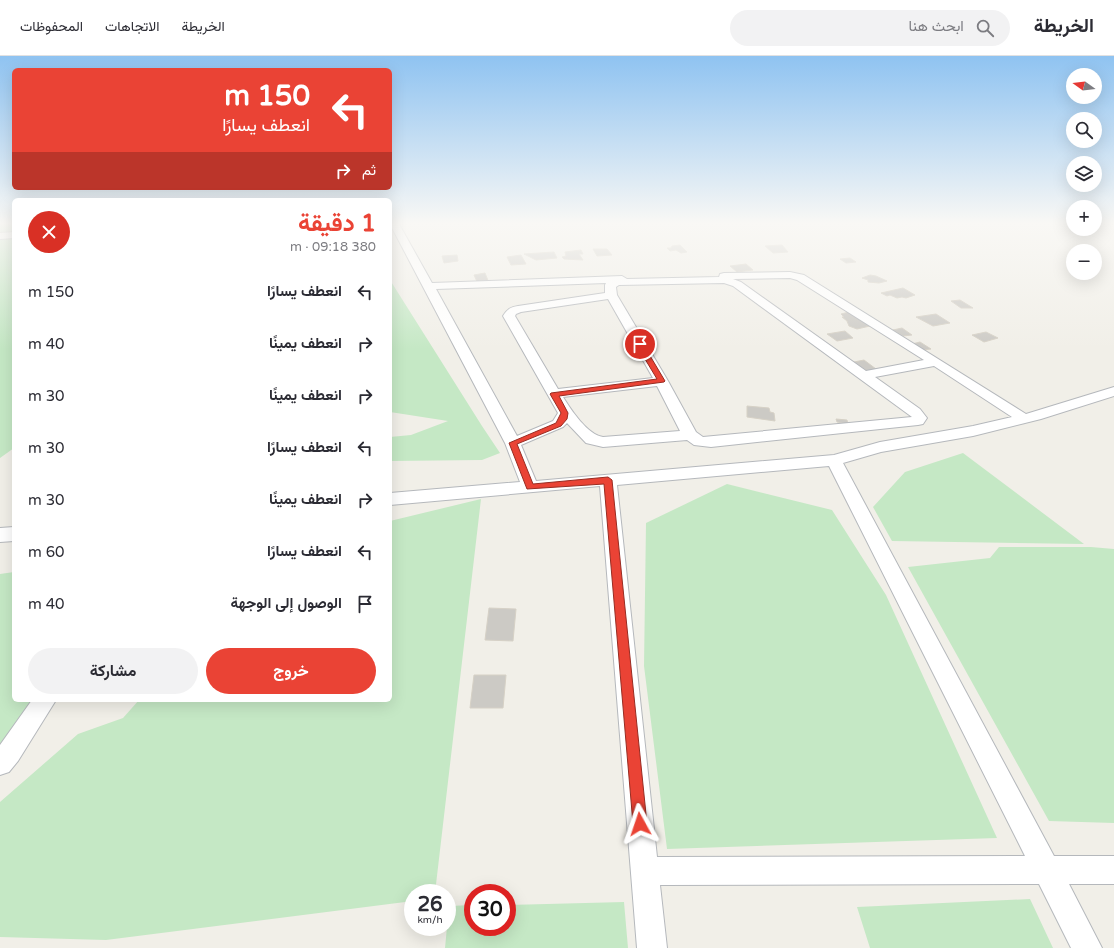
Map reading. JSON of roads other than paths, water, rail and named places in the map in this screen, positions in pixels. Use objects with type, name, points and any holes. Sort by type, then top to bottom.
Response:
[{"type":"street","points":[[419,266],[513,443],[530,487]]},
{"type":"street","points":[[430,286],[652,277],[795,276],[936,362],[1024,419]]},
{"type":"street","points":[[731,281],[864,375],[915,412],[920,418],[918,421],[699,442],[690,436],[661,381],[611,295],[610,285],[617,282],[731,281]]},
{"type":"street","points":[[611,295],[518,309],[511,312],[509,316],[564,413],[591,440],[603,442],[690,436]]},
{"type":"street","points":[[864,375],[936,362]]},
{"type":"street","points":[[554,394],[661,381]]},
{"type":"street","points":[[392,499],[834,460],[880,447],[966,433],[1041,415],[1114,391]]},
{"type":"street","points":[[513,443],[558,424],[563,419],[564,413]]},
{"type":"street","points":[[834,460],[1087,948]]},
{"type":"street","points":[[608,480],[652,948]]},
{"type":"street","points":[[0,535],[12,534]]},
{"type":"street","points":[[0,762],[10,753],[44,702]]},
{"type":"street","points":[[645,871],[1114,870]]}]
